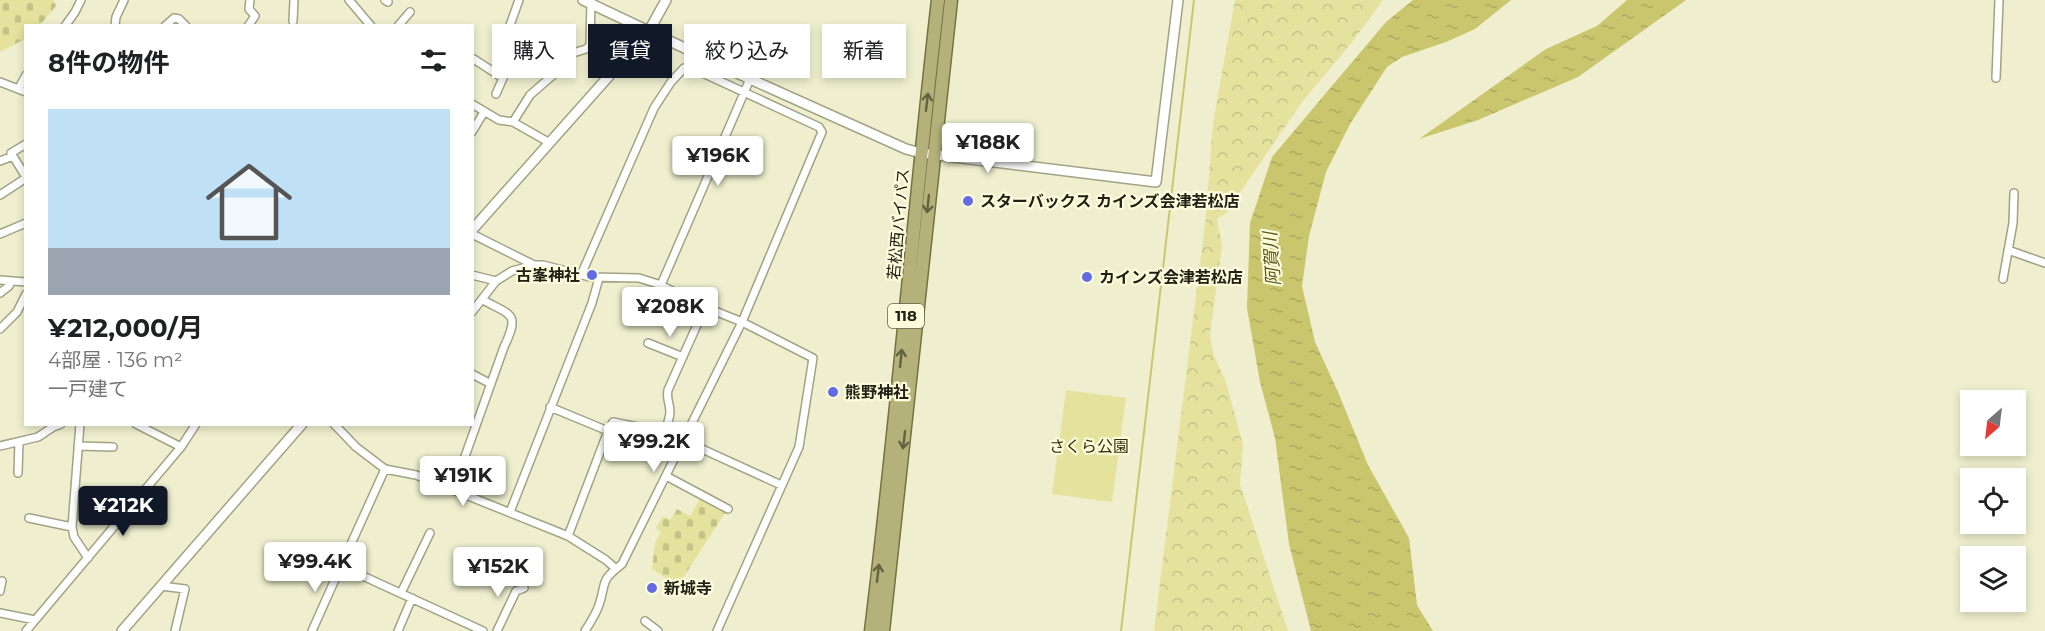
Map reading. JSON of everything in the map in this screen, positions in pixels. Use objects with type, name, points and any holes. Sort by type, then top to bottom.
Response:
[{"type":"highway","name":"若松西バイパス","points":[[883,631],[927,154],[938,0]]},
{"type":"highway","name":"若松西バイパス","points":[[870,631],[927,154],[951,0]]},
{"type":"street","points":[[66,24],[81,0]]},
{"type":"street","points":[[115,24],[124,0]]},
{"type":"street","points":[[249,24],[255,16],[249,9],[250,0]]},
{"type":"street","points":[[293,21],[294,0]]},
{"type":"street","points":[[349,0],[369,24]]},
{"type":"street","points":[[510,24],[519,0]]},
{"type":"street","points":[[653,24],[666,0]]},
{"type":"street","points":[[672,42],[906,149],[927,154],[1156,182],[1178,0]]},
{"type":"street","points":[[1996,78],[1999,0]]},
{"type":"street","points":[[513,122],[530,95],[573,53],[586,49],[590,45],[588,1],[635,24]]},
{"type":"street","points":[[400,24],[410,12]]},
{"type":"street","points":[[167,24],[174,18],[184,24]]},
{"type":"street","points":[[474,59],[492,71]]},
{"type":"street","points":[[581,275],[643,130],[671,82],[684,68],[694,69],[819,127],[822,132],[742,322],[622,564],[615,568],[605,581],[600,602],[585,631]]},
{"type":"street","points":[[496,94],[503,78]]},
{"type":"street","points":[[474,230],[607,78]]},
{"type":"street","points":[[661,285],[750,79]]},
{"type":"street","points":[[0,82],[22,90]]},
{"type":"street","points":[[474,105],[499,120],[513,122],[550,142]]},
{"type":"street","points":[[474,129],[484,112]]},
{"type":"street","points":[[24,145],[11,153],[24,175]]},
{"type":"street","points":[[0,161],[13,156]]},
{"type":"street","points":[[0,195],[24,179]]},
{"type":"street","points":[[2003,279],[2013,223],[2014,193]]},
{"type":"street","points":[[0,234],[24,224]]},
{"type":"street","points":[[474,233],[534,266]]},
{"type":"street","points":[[2008,250],[2045,262]]},
{"type":"street","points":[[474,310],[496,281],[512,272],[534,266],[543,265],[599,278],[639,278],[661,285],[742,322],[813,358],[799,447],[717,631]]},
{"type":"street","points":[[474,276],[496,281]]},
{"type":"street","points":[[510,512],[599,278]]},
{"type":"street","points":[[0,280],[24,282]]},
{"type":"street","points":[[0,293],[9,286],[11,281]]},
{"type":"street","points":[[0,329],[17,312],[24,298]]},
{"type":"street","points":[[453,489],[514,321],[510,315],[483,300]]},
{"type":"street","points":[[667,433],[665,429],[670,411],[666,399],[705,306]]},
{"type":"street","points":[[648,343],[683,357]]},
{"type":"street","points":[[474,375],[491,384]]},
{"type":"street","points":[[550,407],[608,431]]},
{"type":"street","points":[[568,536],[613,422],[667,433],[782,485]]},
{"type":"street","points":[[0,446],[38,437],[52,426]]},
{"type":"street","points":[[80,426],[72,527],[74,537],[88,558]]},
{"type":"street","points":[[140,426],[181,447]]},
{"type":"street","points":[[26,631],[181,447],[195,426]]},
{"type":"street","points":[[122,631],[300,426]]},
{"type":"street","points":[[336,426],[356,447],[385,469],[416,475],[568,536],[615,568]]},
{"type":"street","points":[[18,473],[19,442]]},
{"type":"street","points":[[78,446],[113,447]]},
{"type":"street","points":[[312,631],[385,469]]},
{"type":"street","points":[[666,476],[728,509]]},
{"type":"street","points":[[29,518],[72,527]]},
{"type":"street","points":[[401,593],[430,533]]},
{"type":"street","points":[[341,566],[483,631]]},
{"type":"street","points":[[0,591],[2,581]]},
{"type":"street","points":[[161,586],[185,589],[175,631]]},
{"type":"street","points":[[497,631],[516,591],[524,588]]},
{"type":"street","points":[[398,631],[412,598]]},
{"type":"street","points":[[0,613],[35,620]]},
{"type":"street","points":[[645,621],[658,631]]},
{"type":"green space","points":[[0,0],[54,0],[56,6],[41,24],[24,24],[24,40],[0,52]]},
{"type":"green space","points":[[1235,0],[1383,0],[1353,41],[1302,102],[1226,213],[1217,219],[1222,245],[1210,335],[1213,353],[1226,382],[1243,445],[1240,484],[1288,631],[1154,631],[1206,216],[1213,123]]},
{"type":"green space","name":"さくら公園","points":[[1066,390],[1126,398],[1112,502],[1052,494]]},
{"type":"green space","points":[[701,497],[726,511],[678,586],[652,569],[655,543],[661,532],[656,528],[663,516],[670,520],[677,509],[690,516]]},
{"type":"water","name":"阿賀川","points":[[1413,0],[1511,0],[1475,29],[1402,57],[1387,67],[1350,124],[1326,172],[1309,236],[1302,286],[1315,342],[1368,465],[1409,538],[1417,605],[1433,631],[1311,631],[1289,544],[1275,438],[1260,382],[1247,308],[1250,223],[1272,157],[1386,22]]},
{"type":"water","points":[[1627,0],[1686,0],[1578,77],[1478,120],[1419,139],[1546,49],[1597,26]]},
{"type":"waterway","points":[[1121,631],[1194,0]]},
{"type":"place","name":"スターバックス カインズ会津若松店","points":[[968,201]]},
{"type":"place","name":"古峯神社","points":[[592,275]]},
{"type":"place","name":"カインズ会津若松店","points":[[1087,277]]},
{"type":"place","name":"熊野神社","points":[[833,392]]},
{"type":"place","name":"新城寺","points":[[652,588]]}]
